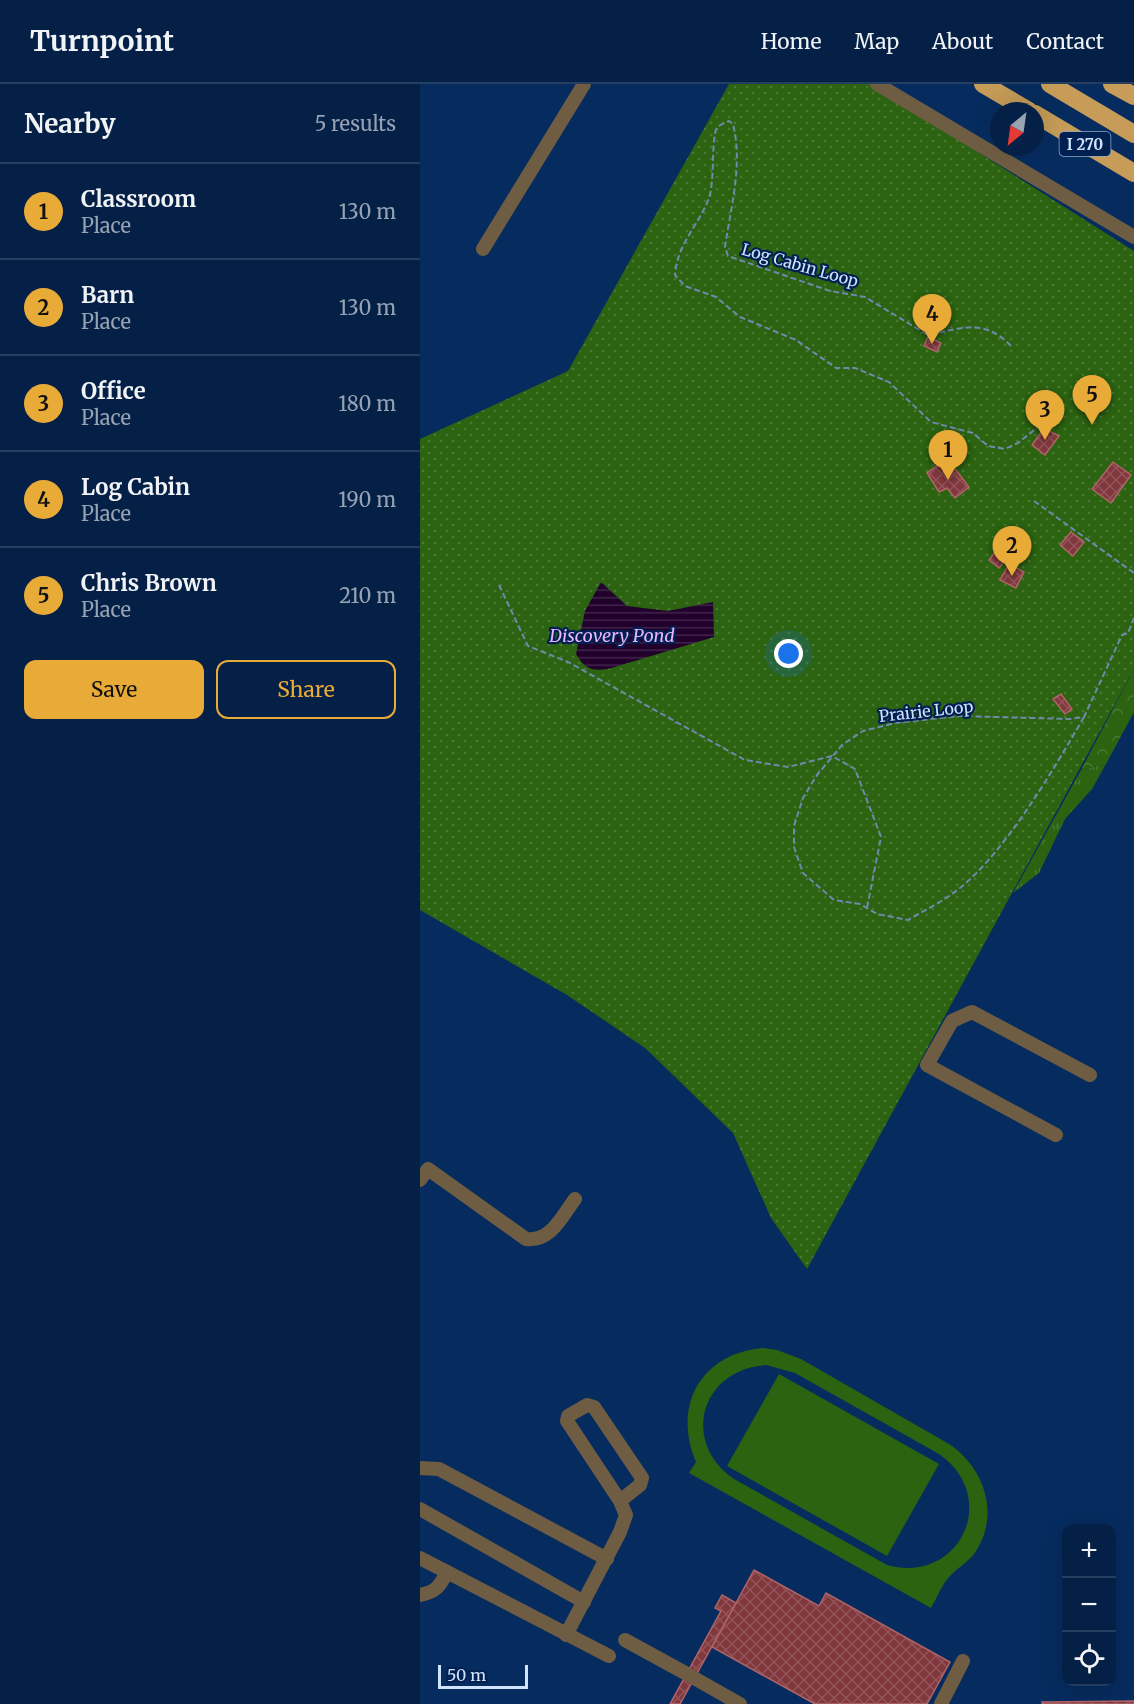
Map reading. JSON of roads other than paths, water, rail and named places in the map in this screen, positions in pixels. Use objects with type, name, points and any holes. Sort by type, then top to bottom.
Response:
[{"type":"highway","points":[[983,84],[1014,102]]},
{"type":"highway","name":"I 270","points":[[1050,84],[1134,134]]},
{"type":"highway","points":[[1112,84],[1134,96]]},
{"type":"highway","name":"I 270","points":[[1044,119],[1134,173]]},
{"type":"street","points":[[483,249],[584,84]]},
{"type":"street","points":[[877,84],[1134,237]]},
{"type":"street","points":[[1056,1135],[927,1065],[952,1021],[972,1012],[1090,1075]]},
{"type":"street","points":[[420,1180],[428,1169],[526,1239],[533,1240],[550,1233],[575,1199]]},
{"type":"street","points":[[566,1635],[607,1559],[626,1515],[620,1500],[567,1421],[568,1416],[586,1405],[594,1407],[642,1478],[640,1485],[620,1500]]},
{"type":"street","points":[[421,1470],[439,1469],[607,1559]]},
{"type":"street","points":[[420,1509],[584,1602]]},
{"type":"street","points":[[420,1558],[609,1656]]},
{"type":"street","points":[[420,1595],[431,1593],[438,1588],[447,1572]]},
{"type":"street","points":[[625,1640],[740,1704]]},
{"type":"street","points":[[941,1704],[963,1661]]},
{"type":"water","name":"Discovery Pond","points":[[601,582],[627,606],[668,611],[713,602],[714,637],[608,669],[589,668],[576,654],[585,611]]},
{"type":"place","name":"Log Cabin","points":[[932,344]]},
{"type":"place","name":"Chris Brown","points":[[1092,425]]},
{"type":"place","name":"Office","points":[[1045,440]]},
{"type":"place","name":"Classroom","points":[[948,480]]},
{"type":"place","name":"Barn","points":[[1012,576]]}]
